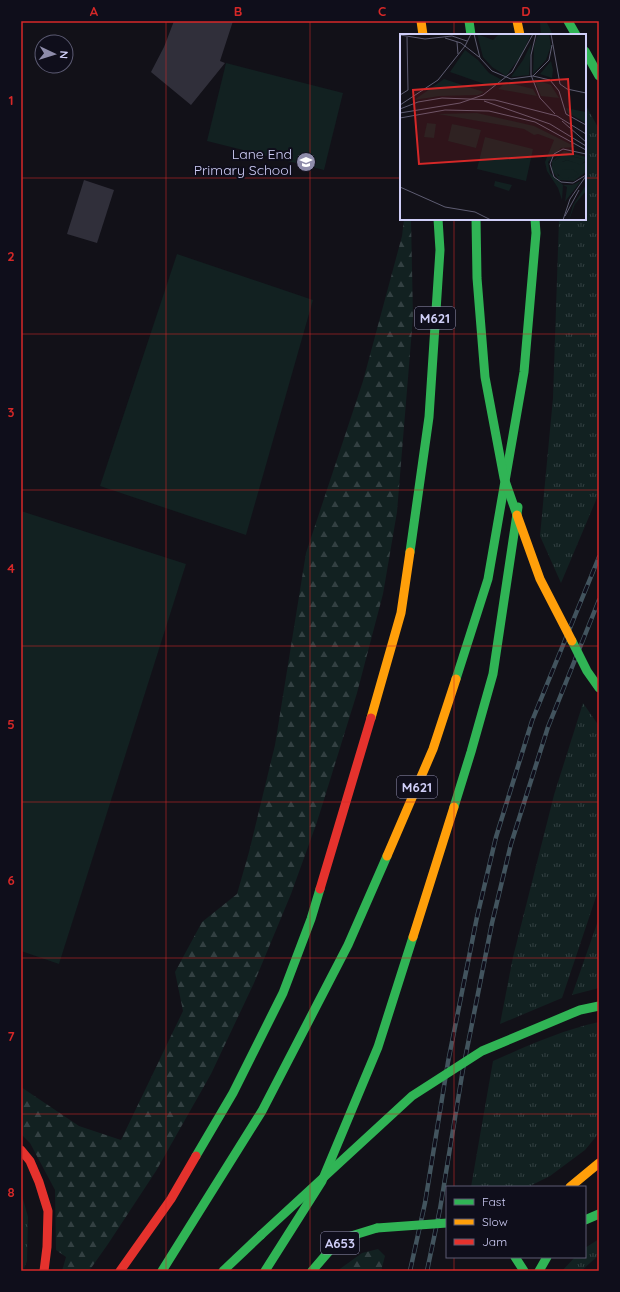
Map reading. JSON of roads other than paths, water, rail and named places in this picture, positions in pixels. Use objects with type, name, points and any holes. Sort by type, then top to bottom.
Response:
[{"type":"main road","points":[[421,21],[423,34]]},
{"type":"main road","points":[[469,21],[470,34]]},
{"type":"main road","points":[[517,21],[520,34]]},
{"type":"main road","points":[[568,21],[575,34]]},
{"type":"main road","points":[[586,53],[599,76]]},
{"type":"main road","name":"M621","points":[[120,1271],[171,1198],[225,1107],[283,993],[311,919],[352,786],[401,614],[405,590],[429,417],[440,250],[438,220]]},
{"type":"main road","points":[[476,220],[476,278],[485,377],[504,478],[540,579],[587,670],[599,688]]},
{"type":"main road","name":"M621","points":[[162,1271],[262,1112],[348,945],[433,749],[488,579],[524,372],[536,233],[535,220]]},
{"type":"main road","points":[[526,412],[531,359],[534,254]]},
{"type":"main road","points":[[265,1271],[322,1181],[378,1047],[471,752],[494,674],[519,496]]},
{"type":"main road","points":[[223,1271],[412,1096],[482,1051],[580,1010],[599,1006]]},
{"type":"main road","points":[[21,1150],[30,1161],[39,1182],[48,1211],[47,1247],[44,1271]]},
{"type":"main road","points":[[571,1186],[599,1163]]},
{"type":"main road","points":[[586,1220],[599,1214]]},
{"type":"main road","name":"A653","points":[[312,1271],[330,1250],[351,1236],[377,1228],[446,1222]]},
{"type":"main road","points":[[515,1258],[524,1271]]},
{"type":"main road","points":[[539,1271],[546,1258]]},
{"type":"railway","points":[[410,1271],[425,1203],[448,1062],[477,917],[496,837],[532,721],[599,557]]},
{"type":"railway","points":[[427,1271],[440,1209],[463,1069],[492,923],[511,844],[548,727],[599,600]]},
{"type":"place","name":"Lane End Primary School","points":[[306,162]]}]
